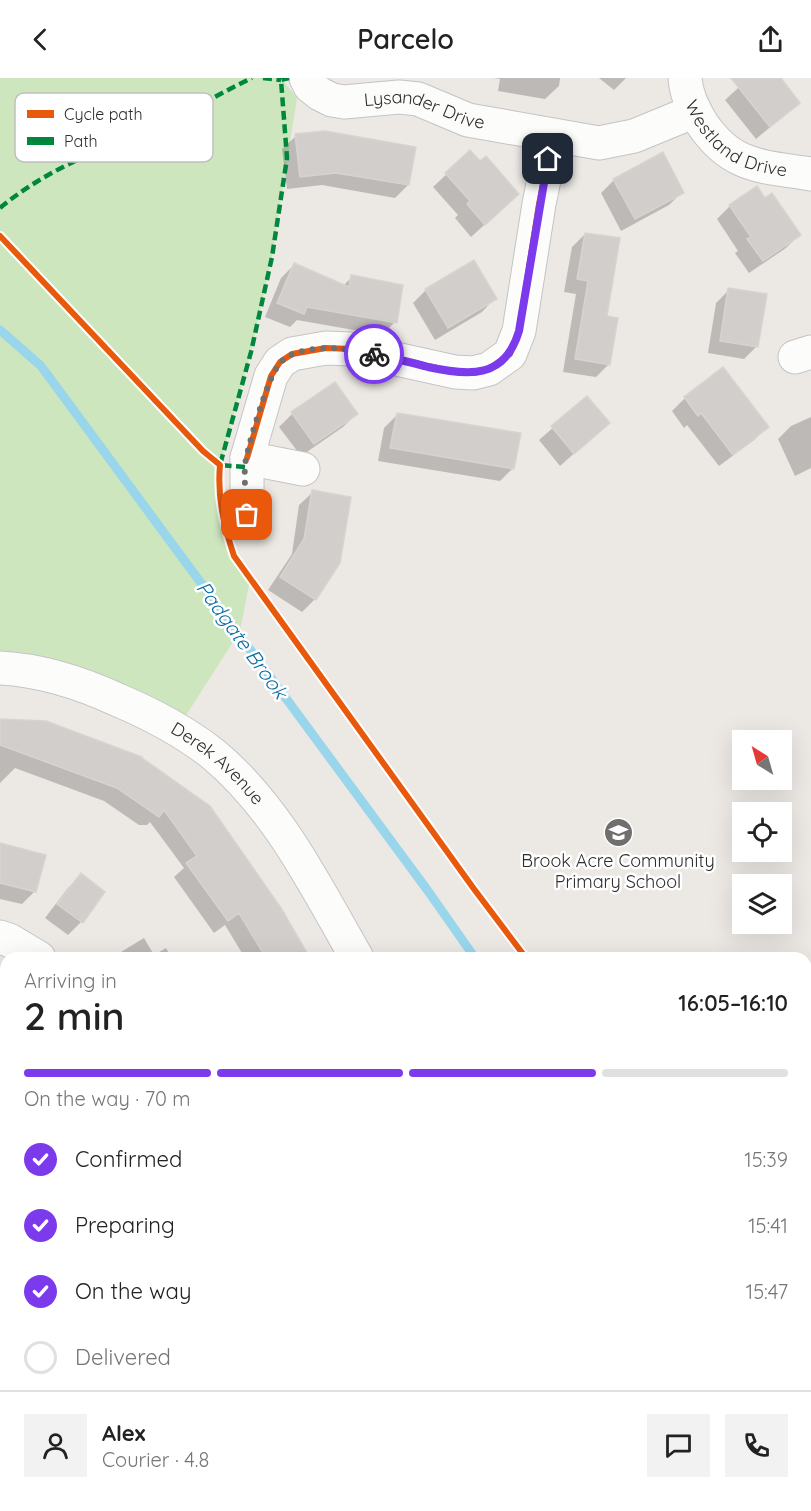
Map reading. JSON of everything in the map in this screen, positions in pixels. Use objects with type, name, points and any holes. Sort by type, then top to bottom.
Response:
[{"type":"street","name":"Lysander Drive","points":[[306,78],[310,86],[332,100],[344,102],[399,97],[418,99],[468,120],[599,143],[634,136],[694,111]]},
{"type":"street","name":"Westland Drive","points":[[686,78],[694,111],[723,149],[738,159],[759,166],[811,174]]},
{"type":"street","points":[[247,515],[246,458],[271,376],[280,362],[292,354],[326,348],[351,349],[455,372],[473,373],[489,369],[510,354],[519,331],[539,204],[553,136]]},
{"type":"street","points":[[246,458],[303,469]]},
{"type":"street","name":"Derek Avenue","points":[[0,668],[53,676],[94,689],[143,712],[213,754],[244,786],[290,843],[354,952]]},
{"type":"street","points":[[0,937],[29,952]]},
{"type":"green space","points":[[0,78],[281,78],[297,98],[272,257],[251,352],[220,465],[219,488],[223,523],[236,558],[250,580],[240,631],[183,720],[0,654]]},
{"type":"building","points":[[731,78],[781,78],[800,103],[770,127]]},
{"type":"building","points":[[325,131],[416,147],[409,185],[336,173],[300,177],[295,134]]},
{"type":"building","points":[[470,150],[480,161],[486,156],[519,194],[485,225],[467,204],[470,201],[445,173]]},
{"type":"building","points":[[663,152],[684,193],[635,219],[613,179]]},
{"type":"building","points":[[757,186],[765,198],[772,193],[801,235],[763,261],[747,239],[751,237],[729,205]]},
{"type":"building","points":[[585,233],[620,238],[607,316],[618,318],[610,365],[575,359],[588,281],[577,279]]},
{"type":"building","points":[[474,260],[497,299],[448,328],[425,289]]},
{"type":"building","points":[[294,263],[349,287],[351,275],[403,285],[397,323],[307,307],[304,314],[277,303]]},
{"type":"building","points":[[728,288],[767,294],[758,347],[720,341]]},
{"type":"building","points":[[723,367],[769,427],[733,455],[701,413],[698,416],[684,397]]},
{"type":"building","points":[[335,382],[358,414],[314,444],[291,412]]},
{"type":"building","points":[[587,396],[610,423],[574,454],[551,426]]},
{"type":"building","points":[[397,413],[521,433],[514,469],[390,448]]},
{"type":"building","points":[[312,490],[351,497],[340,563],[316,600],[280,577],[304,539]]},
{"type":"building","points":[[0,719],[46,721],[142,757],[210,806],[281,908],[307,952],[262,952],[239,913],[228,921],[186,863],[197,856],[164,810],[159,817],[117,788],[0,745]]},
{"type":"building","points":[[0,843],[46,855],[36,892],[0,883]]},
{"type":"building","points":[[81,873],[105,892],[83,923],[57,904]]},
{"type":"waterway","name":"Padgate Brook","points":[[0,330],[41,366],[471,952]]},
{"type":"marked path","points":[[213,98],[252,78]]},
{"type":"marked path","points":[[263,78],[281,80]]},
{"type":"marked path","points":[[245,467],[220,465],[251,352],[272,257],[287,158],[281,80],[289,78]]},
{"type":"marked path","points":[[0,208],[39,181],[74,162]]},
{"type":"cycle path","points":[[247,458],[271,376],[280,362],[292,354],[326,348],[351,349],[455,372],[473,373],[489,369],[510,354],[519,331],[539,204],[553,136]]},
{"type":"cycle path","points":[[0,236],[203,451],[220,465],[222,511],[234,556],[521,952]]},
{"type":"way so far","points":[[247,515],[246,458],[271,376],[280,362],[292,354],[326,348],[351,349],[374,354]]},
{"type":"place","name":"Brook Acre Community Primary School","points":[[618,832]]},
{"type":"route","points":[[374,354],[455,372],[473,373],[489,369],[510,354],[519,331],[548,159]]}]
